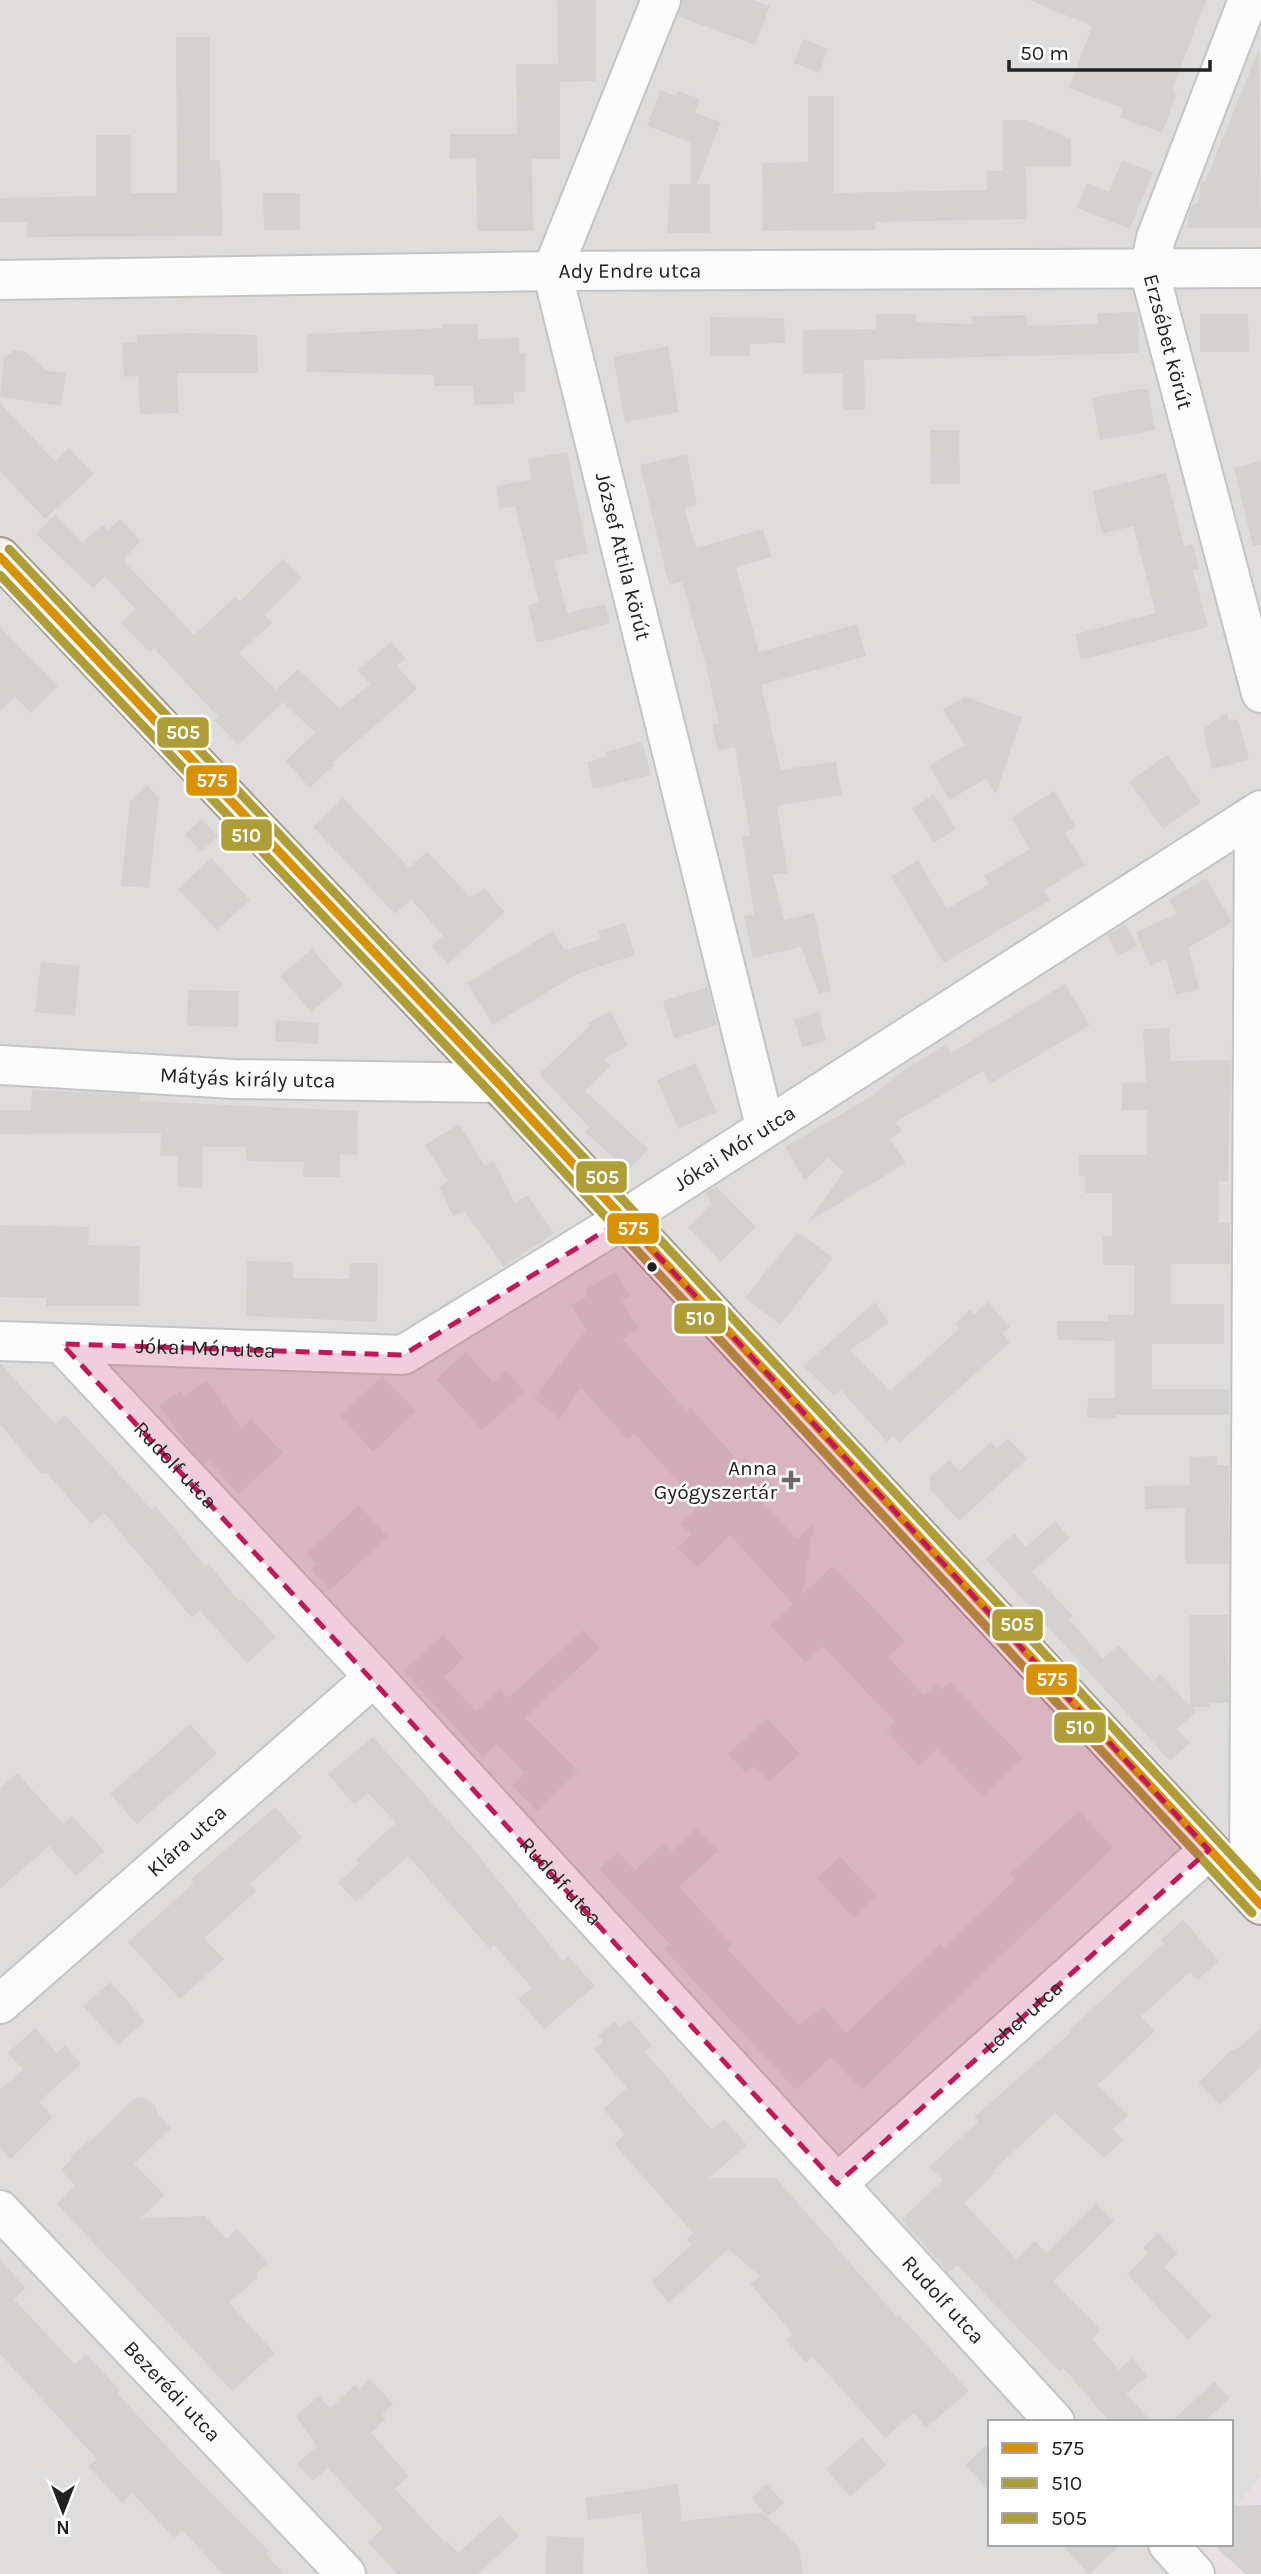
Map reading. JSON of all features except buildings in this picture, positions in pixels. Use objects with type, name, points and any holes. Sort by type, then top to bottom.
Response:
[{"type":"main road","points":[[0,557],[498,1083],[1255,1899]]},
{"type":"street","points":[[552,271],[662,0]]},
{"type":"street","name":"Erzsébet körút","points":[[1248,0],[1156,238],[1149,270],[1261,693]]},
{"type":"street","name":"Ady Endre utca","points":[[0,280],[552,271],[1261,268]]},
{"type":"street","name":"József Attila körút","points":[[552,271],[765,1126]]},
{"type":"street","points":[[1255,1899],[1257,812]]},
{"type":"street","name":"Jókai Mór utca","points":[[0,1341],[402,1355],[624,1219],[1257,812]]},
{"type":"street","name":"Mátyás király utca","points":[[0,1065],[233,1079],[498,1083]]},
{"type":"street","name":"Rudolf utca","points":[[62,1344],[374,1677],[1053,2420]]},
{"type":"street","name":"Klára utca","points":[[0,2004],[374,1677]]},
{"type":"street","name":"Lehel utca","points":[[837,2184],[1209,1850]]},
{"type":"street","name":"Bezerédi utca","points":[[0,2210],[346,2574]]},
{"type":"street","points":[[1170,2546],[1195,2574]]},
{"type":"highlighted area","points":[[624,1219],[1209,1850],[837,2184],[62,1344],[403,1355]]},
{"type":"shaded area","points":[[0,0],[1261,0],[1261,2478],[1233,2509],[1233,2420],[988,2420],[988,2546],[1198,2546],[1197,2548],[1221,2574],[0,2574]]},
{"type":"shaded area","points":[[1261,2478],[1261,2574],[1221,2574],[1197,2548],[1233,2546],[1233,2509]]},
{"type":"transit line","name":"505","points":[[9,549],[507,1075],[1261,1887]]},
{"type":"transit line","name":"575","points":[[0,557],[498,1083],[1261,1905]]},
{"type":"transit line","name":"510","points":[[0,575],[489,1091],[1252,1913]]},
{"type":"place","name":"Anna Gyógyszertár","points":[[791,1480]]}]
